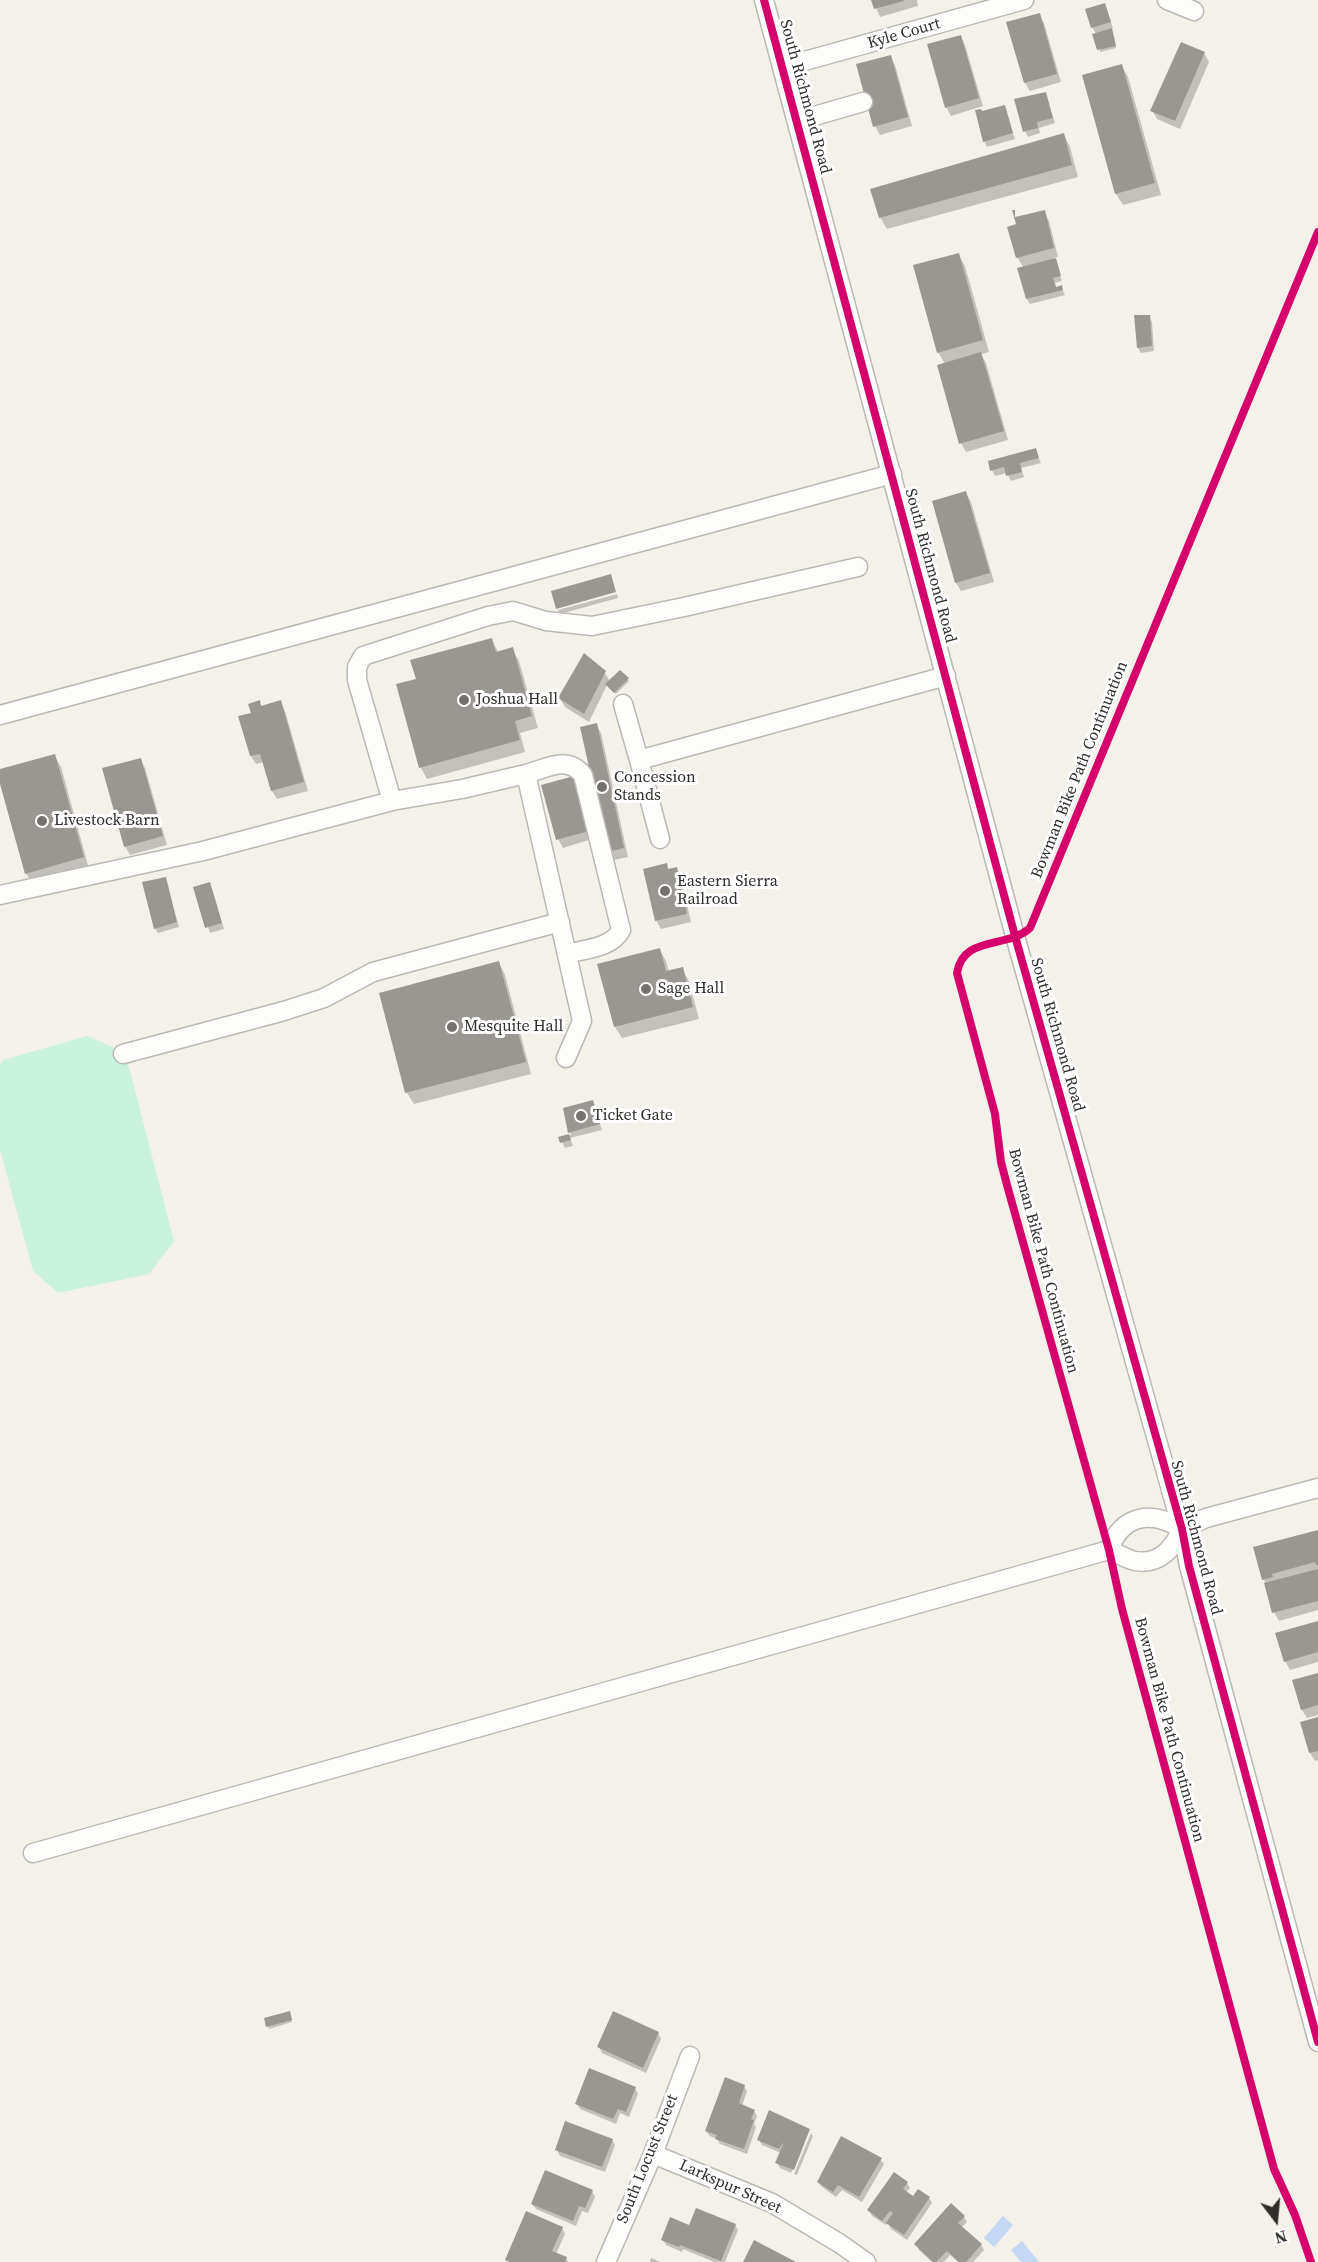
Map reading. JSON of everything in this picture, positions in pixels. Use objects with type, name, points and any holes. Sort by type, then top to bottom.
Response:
[{"type":"street","name":"South Richmond Road","points":[[764,0],[1015,936],[1182,1529],[1189,1566],[1318,2042]]},
{"type":"street","name":"Kyle Court","points":[[783,67],[1024,0]]},
{"type":"street","points":[[1167,0],[1194,11]]},
{"type":"street","points":[[797,121],[862,102]]},
{"type":"street","points":[[0,715],[892,474]]},
{"type":"street","points":[[393,801],[357,680],[357,667],[363,656],[488,616],[513,611],[546,621],[592,626],[858,567]]},
{"type":"street","points":[[639,760],[946,676]]},
{"type":"street","points":[[623,704],[660,839]]},
{"type":"street","points":[[0,895],[203,851],[393,801],[462,789],[566,763],[576,766],[583,775],[621,930],[618,937],[606,944],[567,954]]},
{"type":"street","points":[[526,774],[582,1022],[566,1058]]},
{"type":"street","points":[[123,1054],[324,998],[342,986],[372,972],[560,922]]},
{"type":"street","points":[[33,1853],[1109,1550],[1137,1561],[1161,1557],[1170,1550],[1182,1529],[1209,1518],[1318,1488]]},
{"type":"street","points":[[1109,1550],[1116,1535],[1138,1519],[1155,1517],[1182,1529]]},
{"type":"street","name":"South Locust Street","points":[[606,2262],[653,2154],[690,2056]]},
{"type":"street","name":"Larkspur Street","points":[[653,2154],[772,2203],[866,2262]]},
{"type":"green space","points":[[87,1036],[125,1052],[174,1241],[149,1274],[58,1293],[33,1271],[0,1150],[0,1065],[3,1060]]},
{"type":"water","points":[[1003,2216],[1013,2225],[994,2247],[984,2238]]},
{"type":"water","points":[[1022,2241],[1039,2262],[1021,2262],[1011,2250]]},
{"type":"building","points":[[871,0],[903,0],[904,1],[874,9]]},
{"type":"building","points":[[1105,3],[1111,22],[1091,28],[1085,9]]},
{"type":"building","points":[[1040,13],[1057,74],[1024,83],[1006,22]]},
{"type":"building","points":[[1112,28],[1116,46],[1097,50],[1092,34]]},
{"type":"building","points":[[961,35],[979,98],[945,108],[927,44]]},
{"type":"building","points":[[1181,42],[1205,52],[1175,121],[1150,111]]},
{"type":"building","points":[[891,55],[908,117],[873,127],[856,64]]},
{"type":"building","points":[[1122,64],[1155,183],[1115,194],[1082,75]]},
{"type":"building","points":[[1046,92],[1053,118],[1037,122],[1038,128],[1023,132],[1014,99]]},
{"type":"building","points":[[1005,105],[1013,133],[983,142],[975,110],[981,109],[982,111]]},
{"type":"building","points":[[1064,133],[1072,165],[879,218],[870,189]]},
{"type":"building","points":[[1012,210],[1015,210],[1015,217],[1045,210],[1054,248],[1016,258],[1007,227],[1016,224]]},
{"type":"building","points":[[959,253],[983,340],[937,353],[913,265]]},
{"type":"building","points":[[1056,258],[1061,276],[1053,278],[1056,287],[1062,285],[1063,290],[1026,299],[1017,268]]},
{"type":"building","points":[[1134,315],[1150,315],[1152,346],[1137,348]]},
{"type":"building","points":[[981,352],[1004,431],[959,444],[937,365]]},
{"type":"building","points":[[1036,448],[1039,458],[1020,463],[1022,472],[1006,476],[1004,467],[990,471],[988,461]]},
{"type":"building","points":[[966,491],[990,573],[955,583],[932,501]]},
{"type":"building","points":[[611,574],[616,592],[556,609],[551,591]]},
{"type":"building","name":"Joshua Hall","points":[[492,638],[496,652],[513,647],[532,716],[515,721],[520,740],[419,768],[396,684],[416,679],[410,660]]},
{"type":"building","points":[[584,653],[606,671],[584,714],[558,698]]},
{"type":"building","points":[[620,670],[629,678],[614,693],[605,684]]},
{"type":"building","points":[[260,700],[261,706],[281,700],[304,782],[271,791],[260,754],[250,756],[238,716],[251,713],[248,704]]},
{"type":"building","name":"Concession Stands","points":[[597,723],[624,848],[608,852],[580,727]]},
{"type":"building","name":"Livestock Barn","points":[[55,754],[84,857],[25,874],[0,784],[0,769]]},
{"type":"building","name":"Livestock Barn","points":[[141,758],[163,836],[124,847],[102,768]]},
{"type":"building","points":[[574,776],[589,831],[556,840],[541,785]]},
{"type":"building","name":"Eastern Sierra Railroad","points":[[667,863],[668,869],[677,867],[687,914],[655,921],[643,869]]},
{"type":"building","points":[[166,877],[177,922],[154,929],[142,882]]},
{"type":"building","points":[[210,882],[222,923],[205,928],[193,887]]},
{"type":"building","name":"Sage Hall","points":[[660,948],[666,971],[683,967],[693,1007],[614,1027],[597,964]]},
{"type":"building","name":"Mesquite Hall","points":[[499,961],[526,1062],[405,1093],[379,993]]},
{"type":"building","name":"Ticket Gate","points":[[593,1100],[600,1124],[568,1133],[563,1108]]},
{"type":"building","points":[[569,1134],[571,1140],[560,1143],[558,1137]]},
{"type":"building","points":[[1318,1530],[1318,1565],[1315,1562],[1272,1574],[1273,1577],[1262,1580],[1253,1547]]},
{"type":"building","points":[[1318,1569],[1318,1601],[1272,1613],[1264,1583]]},
{"type":"building","points":[[1318,1621],[1318,1652],[1284,1662],[1275,1633]]},
{"type":"building","points":[[1318,1673],[1318,1705],[1301,1710],[1292,1680]]},
{"type":"building","points":[[1318,1717],[1318,1751],[1309,1753],[1300,1722]]},
{"type":"building","points":[[290,2011],[292,2020],[266,2027],[264,2018]]},
{"type":"building","points":[[613,2011],[659,2032],[643,2068],[597,2047]]},
{"type":"building","points":[[589,2068],[636,2087],[626,2112],[618,2109],[613,2119],[575,2104]]},
{"type":"building","points":[[725,2077],[745,2085],[739,2103],[755,2110],[744,2149],[715,2139],[717,2135],[705,2131]]},
{"type":"building","points":[[769,2110],[810,2129],[794,2170],[775,2163],[784,2142],[779,2149],[757,2140]]},
{"type":"building","points":[[565,2121],[613,2139],[602,2167],[555,2150]]},
{"type":"building","points":[[841,2136],[882,2158],[859,2197],[838,2185],[833,2192],[817,2182]]},
{"type":"building","points":[[545,2170],[593,2190],[585,2208],[579,2206],[573,2221],[531,2204]]},
{"type":"building","points":[[894,2172],[908,2182],[903,2189],[913,2196],[918,2189],[930,2197],[904,2235],[886,2223],[893,2213],[890,2211],[882,2221],[867,2210]]},
{"type":"building","points":[[951,2203],[965,2216],[958,2223],[982,2244],[966,2262],[959,2262],[947,2251],[936,2262],[933,2262],[914,2244]]},
{"type":"building","points":[[696,2208],[736,2224],[721,2261],[661,2240],[670,2217],[689,2225]]},
{"type":"building","points":[[526,2211],[563,2227],[552,2251],[567,2257],[565,2262],[510,2262],[505,2260]]},
{"type":"building","points":[[754,2240],[796,2262],[743,2262]]},
{"type":"cycle path","points":[[764,0],[1015,936],[1182,1529],[1189,1566],[1318,2042]]},
{"type":"cycle path","name":"Bowman Bike Path Continuation","points":[[1311,2262],[1295,2215],[1274,2169],[1122,1609],[1109,1550],[1007,1185],[1001,1162],[995,1114],[957,973],[961,961],[968,953],[987,944],[1010,939],[1030,928],[1318,232]]},
{"type":"place","name":"Joshua Hall","points":[[464,700]]},
{"type":"place","name":"Concession Stands","points":[[602,787]]},
{"type":"place","name":"Livestock Barn","points":[[42,821]]},
{"type":"place","name":"Eastern Sierra Railroad","points":[[665,891]]},
{"type":"place","name":"Sage Hall","points":[[646,989]]},
{"type":"place","name":"Mesquite Hall","points":[[452,1027]]},
{"type":"place","name":"Ticket Gate","points":[[581,1116]]}]
